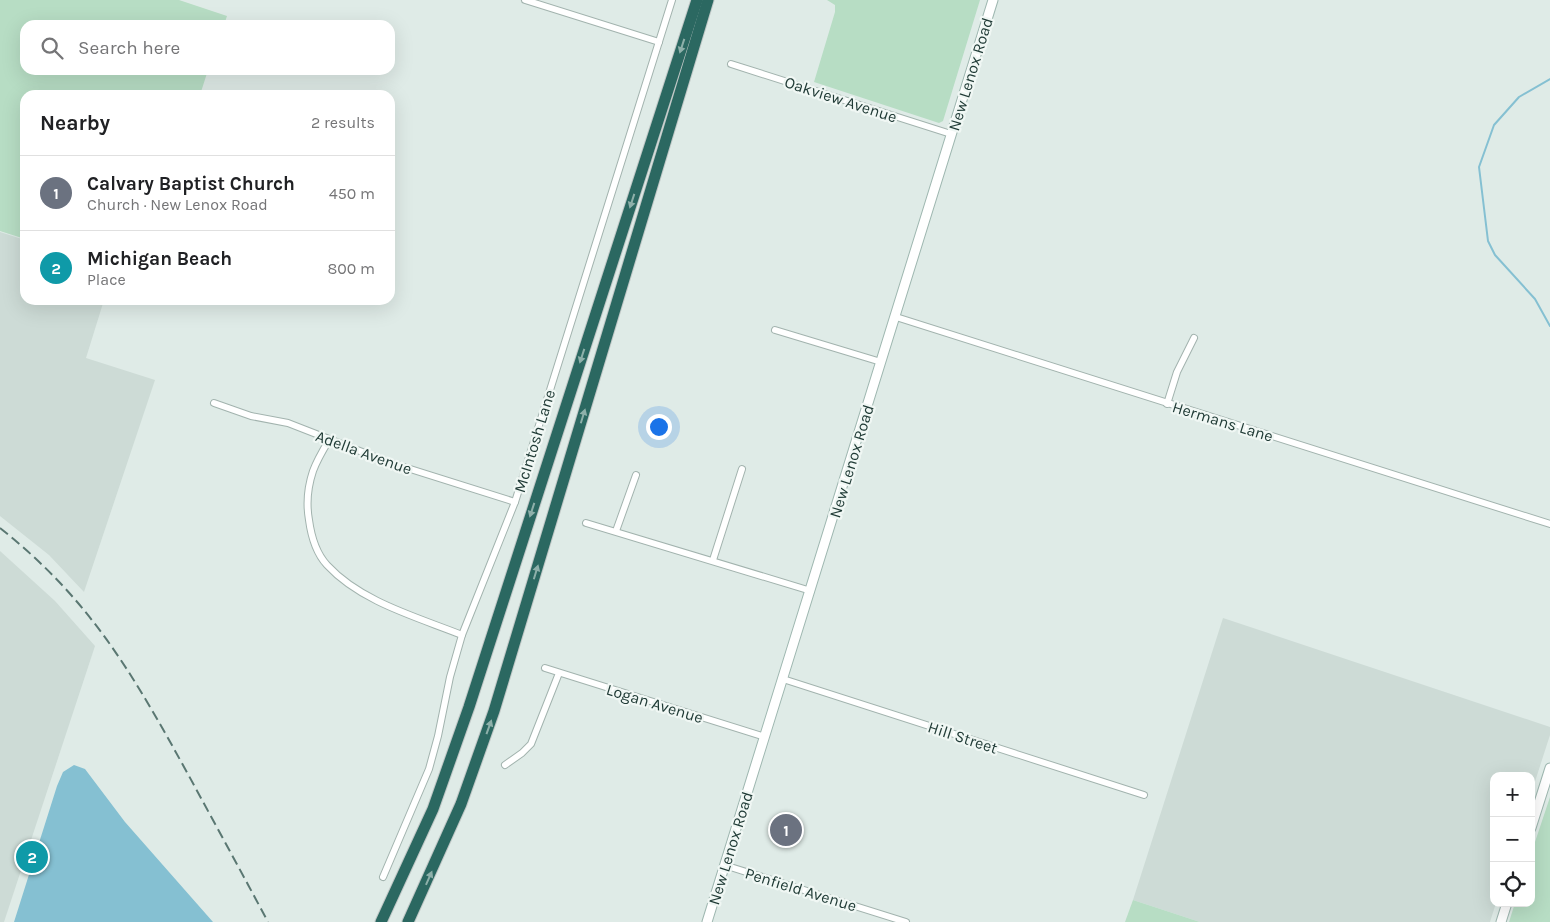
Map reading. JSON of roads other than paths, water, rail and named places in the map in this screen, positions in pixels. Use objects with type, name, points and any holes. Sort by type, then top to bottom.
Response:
[{"type":"highway","points":[[408,922],[461,804],[494,711],[708,0]]},
{"type":"highway","points":[[381,922],[433,809],[469,707],[696,3]]},
{"type":"street","points":[[525,0],[659,42]]},
{"type":"street","name":"McIntosh Lane","points":[[383,877],[429,769],[450,677],[462,635],[515,502],[672,0]]},
{"type":"street","name":"New Lenox Road","points":[[707,922],[993,0]]},
{"type":"street","name":"Oakview Avenue","points":[[731,64],[951,134]]},
{"type":"street","name":"Hermans Lane","points":[[896,317],[1550,524]]},
{"type":"street","points":[[775,330],[881,362]]},
{"type":"street","points":[[1167,404],[1177,372],[1194,338]]},
{"type":"street","name":"Adella Avenue","points":[[214,403],[251,416],[288,423],[388,462],[515,502]]},
{"type":"street","points":[[328,440],[313,470],[306,504],[312,538],[326,564],[350,584],[378,600],[462,635]]},
{"type":"street","points":[[713,560],[742,469]]},
{"type":"street","points":[[616,531],[636,475]]},
{"type":"street","points":[[586,523],[811,591]]},
{"type":"street","name":"Logan Avenue","points":[[545,668],[765,737]]},
{"type":"street","points":[[505,765],[522,754],[531,744],[559,673]]},
{"type":"street","name":"Hill Street","points":[[783,679],[1144,795]]},
{"type":"street","points":[[1534,817],[1550,768]]},
{"type":"street","name":"Penfield Avenue","points":[[724,865],[906,922]]},
{"type":"street","points":[[1502,922],[1506,907]]},
{"type":"water","points":[[74,765],[85,769],[125,822],[213,922],[14,922],[57,786],[63,772]]},
{"type":"waterway","points":[[1550,79],[1519,97],[1494,125],[1479,167],[1488,241],[1495,255],[1535,299],[1550,326]]},
{"type":"railway","points":[[0,528],[32,555],[60,583],[108,642],[149,705],[268,922]]},
{"type":"place","name":"Calvary Baptist Church","points":[[786,830]]},
{"type":"place","name":"Michigan Beach","points":[[32,857]]}]
